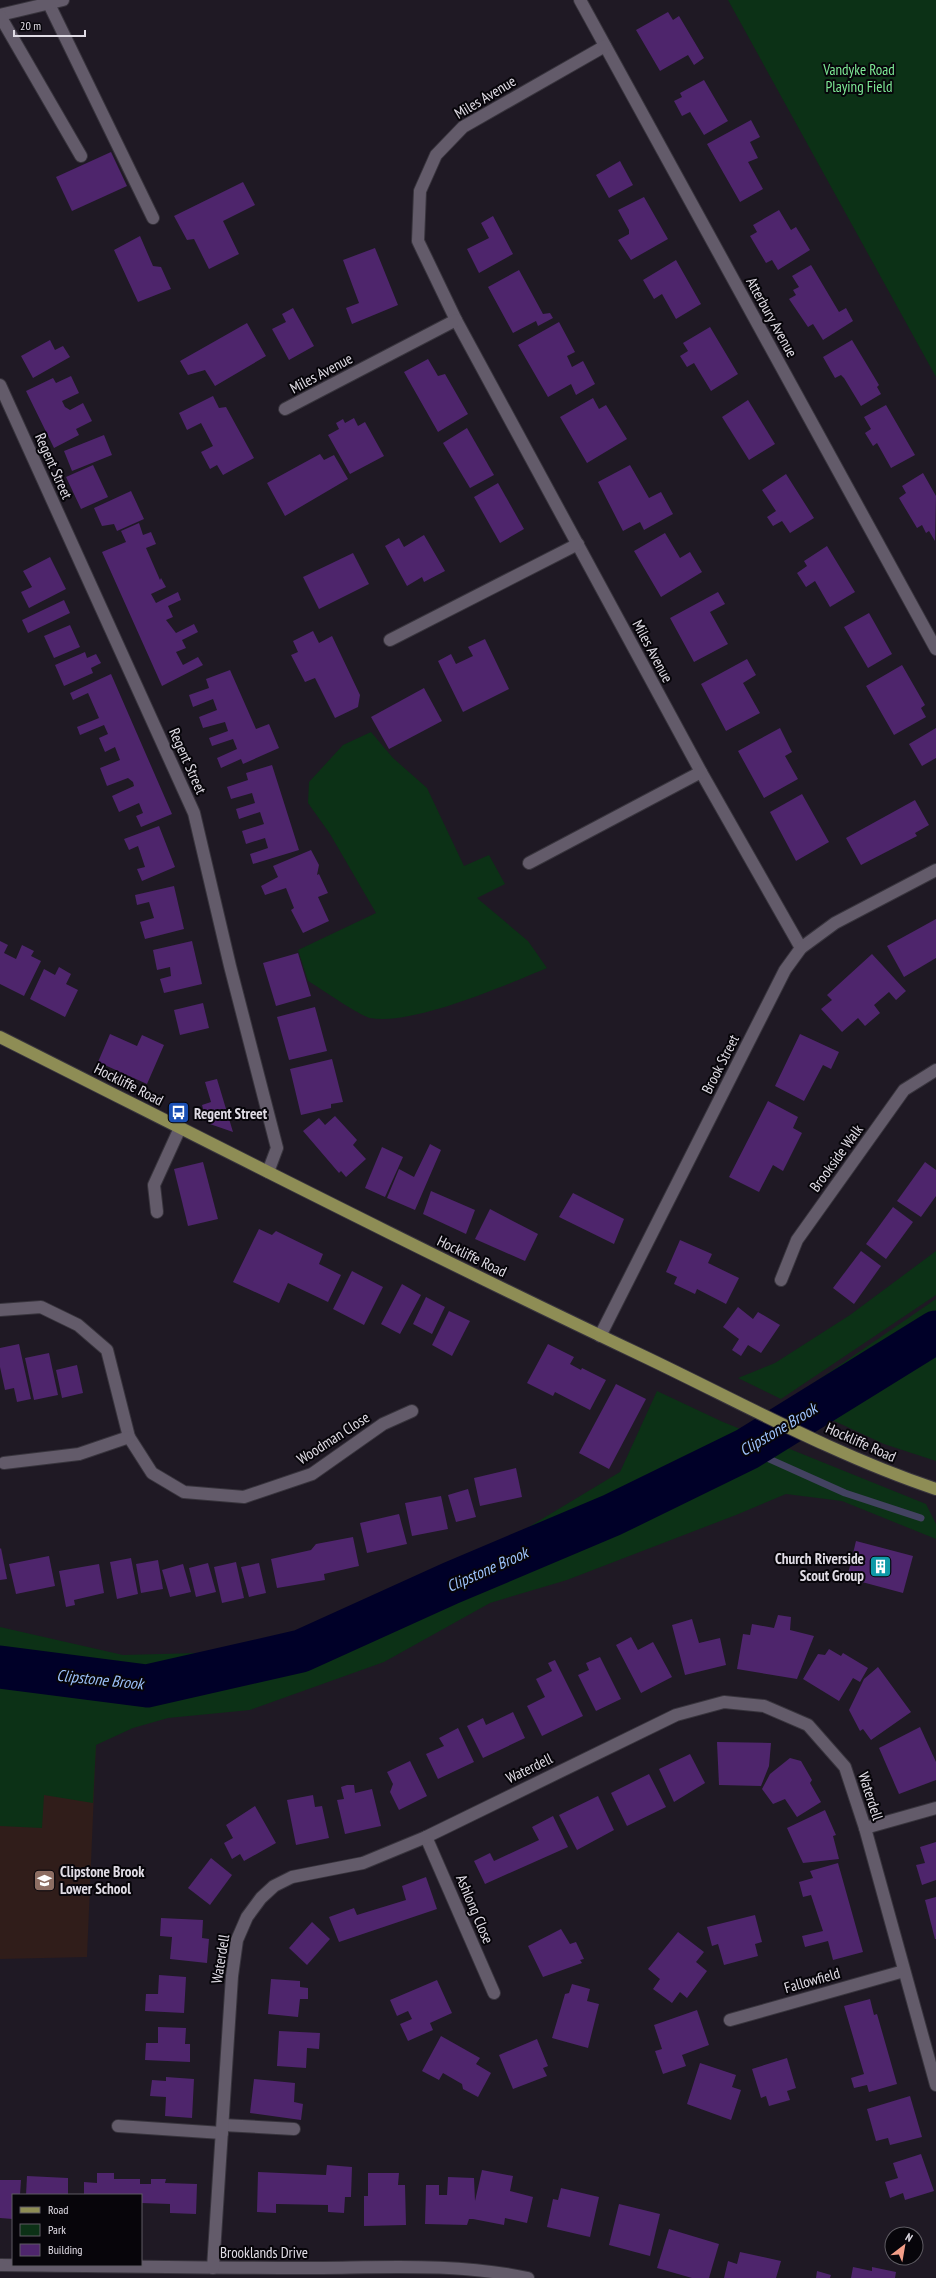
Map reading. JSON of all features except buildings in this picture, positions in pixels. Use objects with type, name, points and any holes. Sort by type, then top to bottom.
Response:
[{"type":"main road","name":"Hockliffe Road","points":[[0,1037],[268,1172],[600,1336],[805,1434],[898,1476],[936,1489]]},
{"type":"street","points":[[63,0],[0,16],[81,156]]},
{"type":"street","name":"Atterbury Avenue","points":[[580,0],[936,650]]},
{"type":"street","points":[[49,4],[153,218]]},
{"type":"street","name":"Miles Avenue","points":[[605,46],[463,127],[436,155],[420,191],[418,241],[456,320],[701,772],[801,948]]},
{"type":"street","name":"Miles Avenue","points":[[285,409],[456,320]]},
{"type":"street","name":"Regent Street","points":[[0,385],[194,813],[230,966],[277,1148],[268,1172]]},
{"type":"street","points":[[390,640],[578,544]]},
{"type":"street","points":[[529,863],[701,772]]},
{"type":"street","name":"Brook Street","points":[[600,1336],[785,970],[801,948],[835,923],[936,870]]},
{"type":"street","name":"Brookside Walk","points":[[781,1280],[797,1240],[904,1090],[936,1070]]},
{"type":"street","points":[[157,1212],[154,1185],[180,1128]]},
{"type":"street","name":"Woodman Close","points":[[0,1310],[41,1307],[78,1325],[107,1350],[129,1437],[152,1473],[184,1492],[244,1497],[312,1474],[383,1424],[412,1411]]},
{"type":"street","points":[[4,1463],[79,1454],[129,1437]]},
{"type":"street","name":"Waterdell","points":[[213,2268],[232,1976],[238,1940],[247,1917],[261,1898],[274,1886],[292,1877],[362,1863],[426,1837],[542,1779],[676,1715],[724,1702],[764,1706],[808,1725],[845,1767],[865,1828],[936,2085]]},
{"type":"street","points":[[865,1828],[936,1808]]},
{"type":"street","name":"Ashlong Close","points":[[426,1837],[494,1994]]},
{"type":"street","name":"Fallowfield","points":[[730,2020],[904,1971]]},
{"type":"street","points":[[118,2126],[294,2129]]},
{"type":"street","name":"Brooklands Drive","points":[[0,2265],[12,2265]]},
{"type":"street","name":"Brooklands Drive","points":[[26,2266],[181,2272],[213,2268],[454,2268],[504,2276],[528,2278]]},
{"type":"shaded area","name":"Clipstone Brook Lower School","points":[[0,1716],[96,1745],[87,1957],[0,1959]]},
{"type":"green space","name":"Vandyke Road Playing Field","points":[[728,0],[936,0],[936,377]]},
{"type":"green space","points":[[371,732],[393,758],[427,788],[464,866],[489,855],[505,884],[477,898],[528,941],[547,968],[459,1002],[410,1016],[388,1019],[370,1018],[365,1016],[308,981],[298,950],[376,913],[330,834],[308,803],[309,782],[343,745]]},
{"type":"green space","name":"Clipstone Brook","points":[[936,1251],[936,1295],[781,1399],[738,1378],[775,1363],[850,1315]]},
{"type":"green space","name":"Clipstone Brook","points":[[936,1299],[936,1461],[884,1444],[789,1400]]},
{"type":"green space","points":[[657,1391],[723,1422],[926,1504],[936,1524],[936,1539],[842,1501],[786,1494],[736,1515],[567,1580],[490,1603],[384,1662],[250,1710],[168,1718],[133,1728],[96,1745],[93,1803],[44,1795],[42,1828],[0,1826],[0,1627],[123,1655],[237,1652],[346,1614],[522,1531],[620,1472]]},
{"type":"waterway","name":"Clipstone Brook","points":[[0,1667],[147,1686],[301,1651],[451,1583],[612,1515],[747,1449],[936,1332]]},
{"type":"waterway","points":[[747,1449],[845,1493],[921,1518]]},
{"type":"place","name":"Regent Street","points":[[179,1113]]},
{"type":"place","name":"Church Riverside Scout Group","points":[[880,1567]]},
{"type":"place","name":"Clipstone Brook Lower School","points":[[45,1880]]}]
